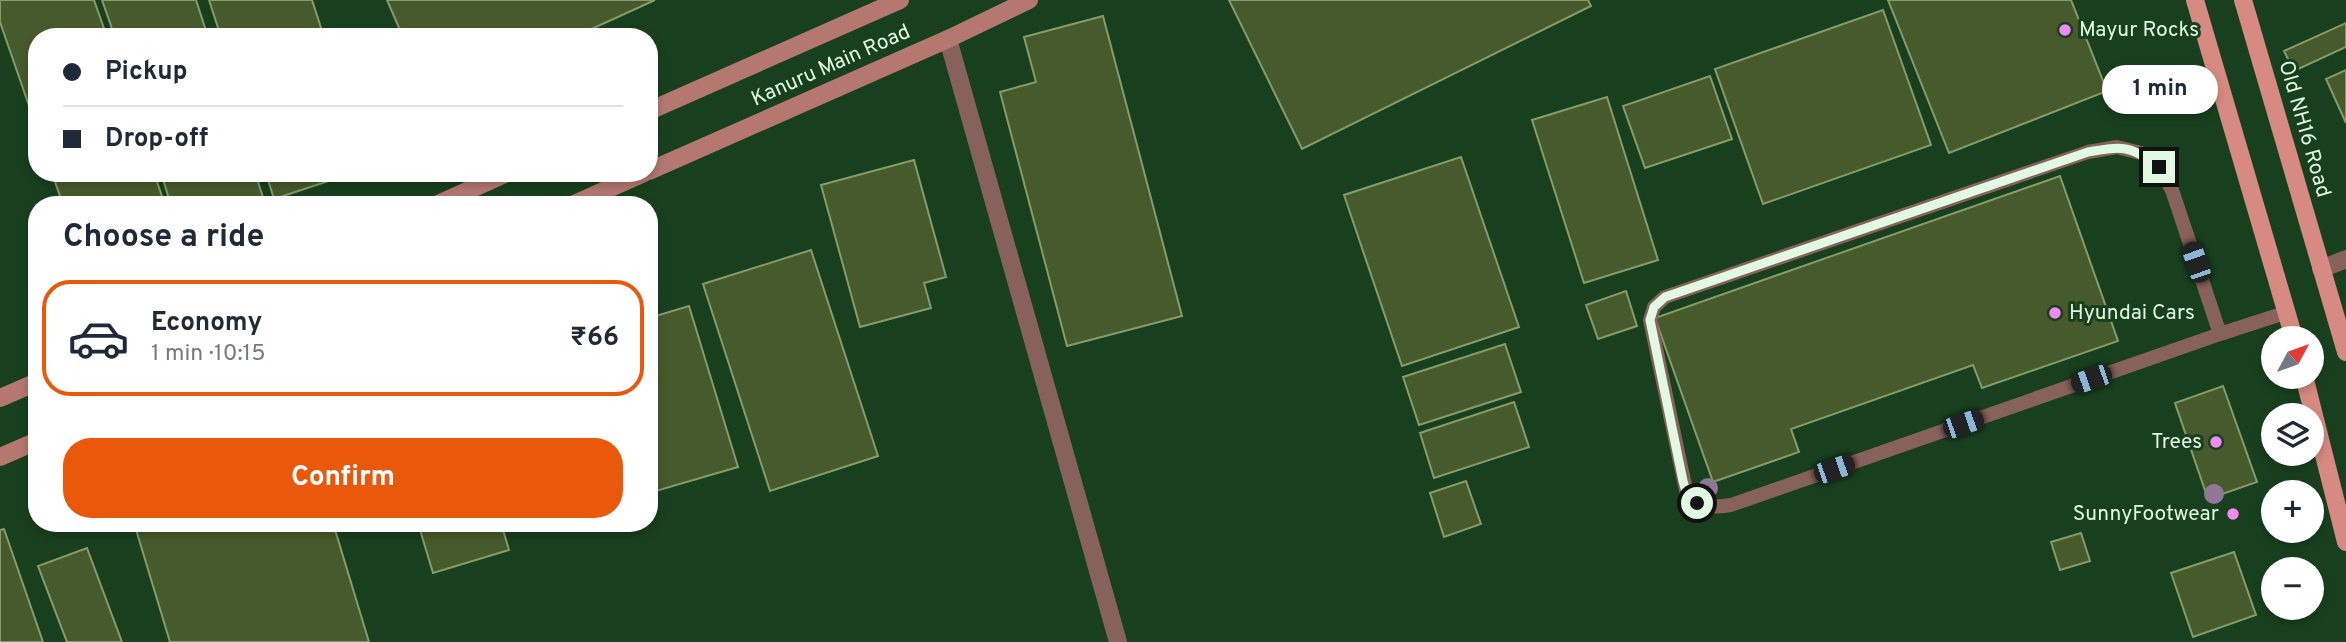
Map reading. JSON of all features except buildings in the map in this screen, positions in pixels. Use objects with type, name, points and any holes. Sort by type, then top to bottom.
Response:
[{"type":"main road","name":"Kanuru Main Road","points":[[658,107],[900,0]]},
{"type":"main road","name":"Kanuru Main Road","points":[[658,167],[948,39],[1029,0]]},
{"type":"main road","points":[[2195,0],[2291,326]]},
{"type":"main road","name":"Old NH16 Road","points":[[2243,0],[2346,352]]},
{"type":"main road","points":[[456,196],[487,182]]},
{"type":"main road","points":[[592,196],[624,182]]},
{"type":"main road","points":[[0,398],[28,386]]},
{"type":"main road","points":[[2307,389],[2346,542]]},
{"type":"main road","points":[[0,457],[28,445]]},
{"type":"street","points":[[948,39],[1118,642]]},
{"type":"street","points":[[2321,269],[2346,259]]},
{"type":"lane","points":[[2220,334],[2172,190],[2159,167],[2141,153],[2117,147],[2088,152],[1665,297],[1654,307],[1650,320],[1687,495],[1697,503],[1712,508],[1731,505],[2288,312]]},
{"type":"place","name":"Mayur Rocks","points":[[2065,30]]},
{"type":"place","name":"Hyundai Cars","points":[[2055,313]]},
{"type":"place","name":"Trees","points":[[2216,442]]},
{"type":"place","name":"SunnyFootwear","points":[[2233,514]]},
{"type":"route","points":[[1697,503],[1687,495],[1683,481],[1650,320],[1654,307],[1665,297],[2088,152],[2117,147],[2141,153],[2159,167]]}]
